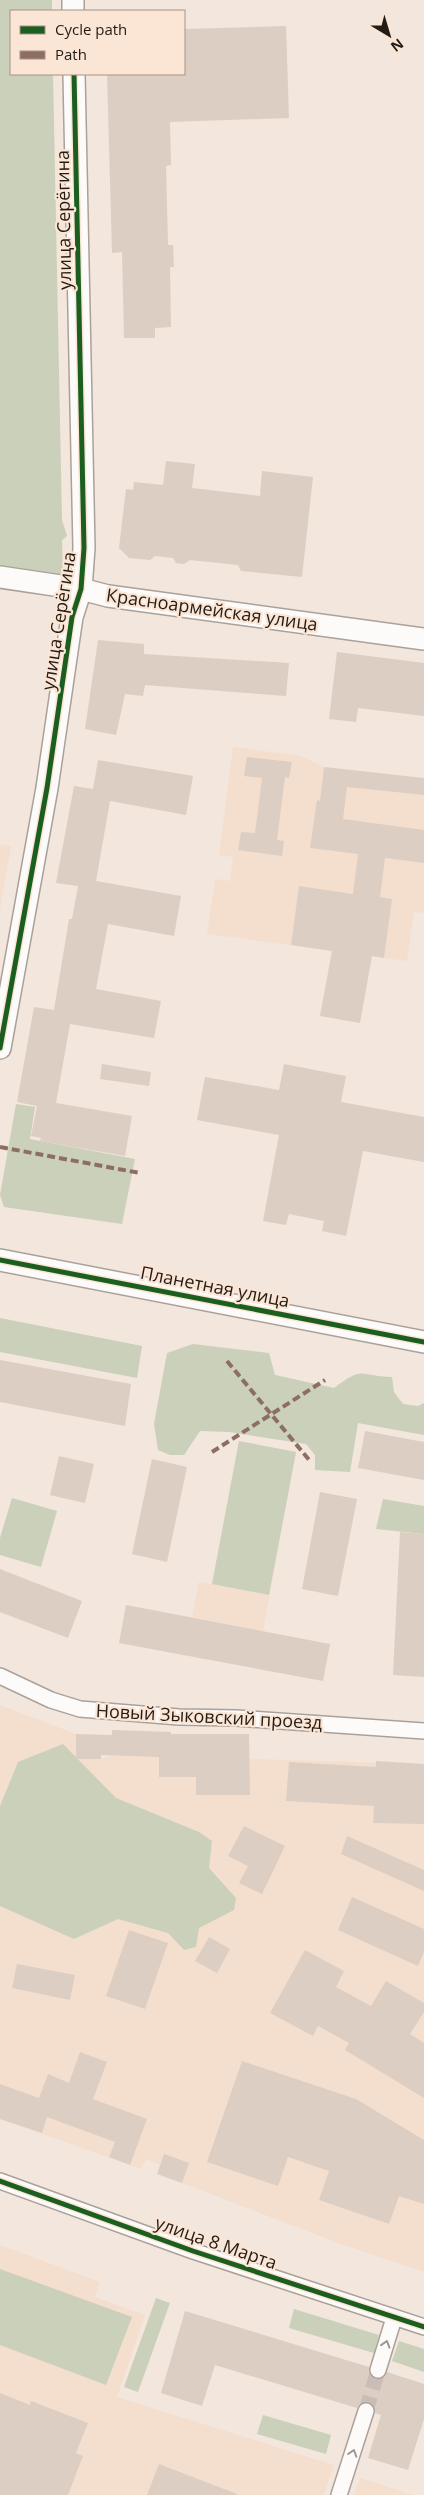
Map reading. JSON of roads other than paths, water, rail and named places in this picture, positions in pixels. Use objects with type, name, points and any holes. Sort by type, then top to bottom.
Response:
[{"type":"street","name":"улица Серёгина","points":[[0,1048],[47,788],[72,617],[80,589],[84,548],[74,75]]},
{"type":"street","name":"Красноармейская улица","points":[[0,577],[80,589],[108,596],[424,639]]},
{"type":"street","name":"Планетная улица","points":[[0,1260],[424,1342]]},
{"type":"street","name":"Новый Зыковский проезд","points":[[0,1676],[51,1700],[80,1708],[179,1717],[236,1718],[424,1731]]},
{"type":"street","name":"улица 8 Марта","points":[[0,2181],[194,2251],[424,2327]]},
{"type":"street","points":[[378,2370],[394,2318]]},
{"type":"street","points":[[339,2495],[366,2411]]},
{"type":"tunnel","points":[[366,2411],[378,2370]]}]
